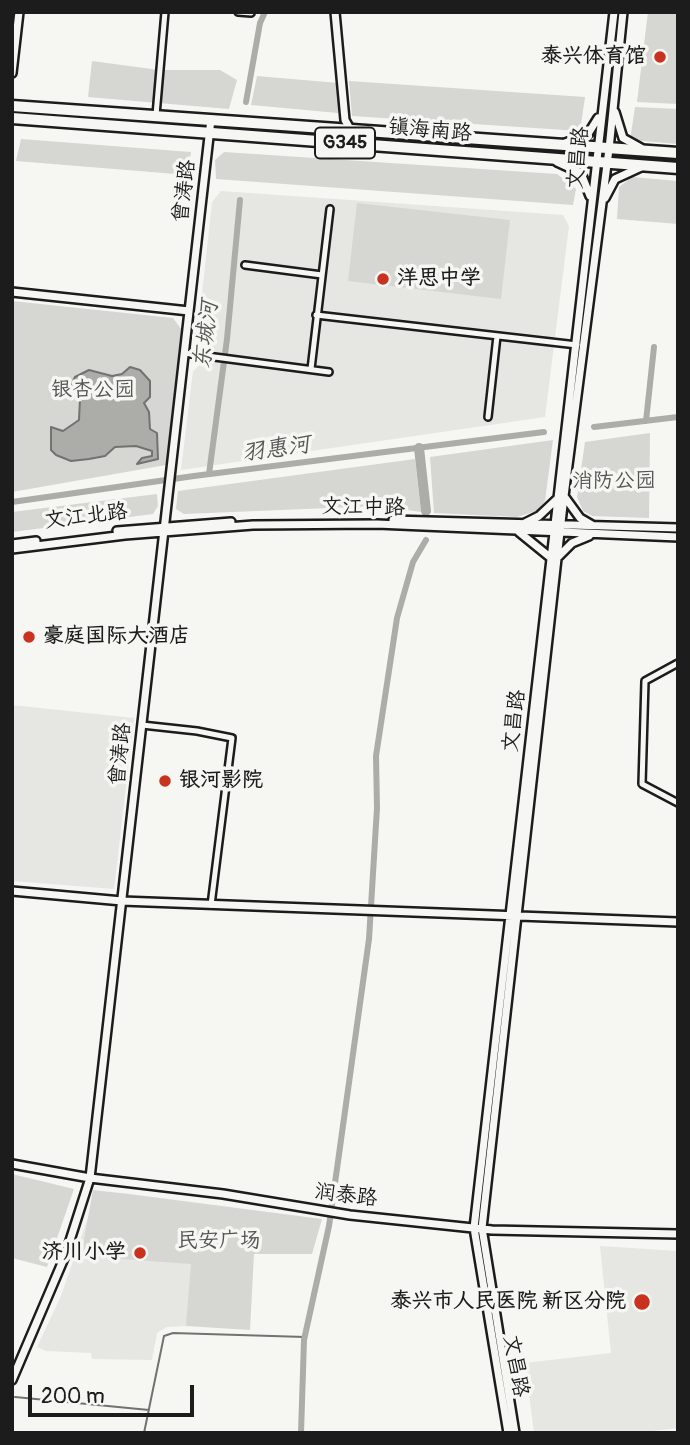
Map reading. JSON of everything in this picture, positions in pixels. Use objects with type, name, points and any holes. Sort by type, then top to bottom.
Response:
[{"type":"highway","name":"镇海南路","points":[[12,106],[678,153]]},
{"type":"highway","name":"镇海南路","points":[[12,118],[678,168]]},
{"type":"street","points":[[12,74],[19,12]]},
{"type":"street","points":[[156,115],[164,12]]},
{"type":"street","points":[[238,12],[251,13]]},
{"type":"street","points":[[335,12],[345,120],[350,129]]},
{"type":"street","name":"文昌路","points":[[555,557],[552,529],[561,497],[600,212],[601,164],[597,148],[614,12]]},
{"type":"street","name":"文昌路","points":[[580,345],[592,202],[601,164],[609,149],[623,12]]},
{"type":"street","points":[[613,102],[623,138],[645,150]]},
{"type":"street","points":[[557,145],[587,134],[602,107]]},
{"type":"street","name":"曾涛路","points":[[12,1380],[65,1256],[90,1178],[211,119]]},
{"type":"street","points":[[549,160],[581,173],[592,202]]},
{"type":"street","points":[[600,212],[615,179],[643,166]]},
{"type":"street","points":[[311,369],[330,209]]},
{"type":"street","points":[[245,265],[322,275]]},
{"type":"street","points":[[12,292],[189,311]]},
{"type":"street","points":[[316,316],[580,345]]},
{"type":"street","points":[[488,418],[497,336]]},
{"type":"street","points":[[184,353],[329,372]]},
{"type":"street","points":[[678,528],[594,530],[555,557],[521,528],[561,497],[580,519],[594,530],[678,537]]},
{"type":"street","name":"文昌路","points":[[508,1433],[478,1228],[555,557],[562,529],[561,497]]},
{"type":"street","name":"文江中路","points":[[12,546],[164,528],[253,525],[363,524],[594,530]]},
{"type":"street","points":[[678,663],[645,681],[642,783],[678,803]]},
{"type":"street","points":[[142,725],[232,738],[211,905]]},
{"type":"street","points":[[12,891],[122,901],[513,918],[678,922]]},
{"type":"street","name":"润泰路","points":[[12,1164],[90,1178],[223,1194],[350,1215],[478,1228],[678,1234]]},
{"type":"street","name":"文昌路","points":[[478,1228],[516,1433]]},
{"type":"shaded area","name":"洋思中学","points":[[221,191],[563,215],[569,226],[545,417],[181,470],[193,371],[203,362],[207,336],[198,331],[212,202]]},
{"type":"shaded area","points":[[130,367],[140,370],[150,381],[150,397],[144,403],[149,412],[150,429],[157,433],[158,459],[137,464],[142,458],[152,456],[152,451],[136,446],[115,447],[105,456],[89,459],[71,461],[56,455],[51,450],[51,427],[63,431],[79,420],[80,399],[72,396],[71,385],[75,377],[89,370],[112,376],[122,374]]},
{"type":"shaded area","points":[[12,705],[134,718],[114,889],[12,881]]},
{"type":"shaded area","name":"济川小学","points":[[95,1197],[214,1209],[186,1326],[167,1327],[157,1333],[152,1360],[92,1359],[91,1353],[46,1351],[37,1347],[61,1296]]},
{"type":"shaded area","name":"泰兴市人民医院 新区分院","points":[[600,1246],[678,1251],[678,1428],[635,1433],[534,1433],[525,1363],[611,1353]]},
{"type":"green space","name":"泰兴体育馆","points":[[648,12],[678,12],[678,104],[637,102]]},
{"type":"green space","points":[[92,61],[159,70],[220,70],[237,80],[229,109],[88,97]]},
{"type":"green space","points":[[257,76],[338,83],[338,113],[251,105]]},
{"type":"green space","points":[[349,81],[585,97],[580,131],[352,116]]},
{"type":"green space","points":[[635,107],[678,109],[678,144],[630,140]]},
{"type":"green space","points":[[21,139],[191,152],[188,175],[16,161]]},
{"type":"green space","points":[[224,152],[557,174],[576,189],[573,205],[216,179],[215,160]]},
{"type":"green space","points":[[632,177],[678,181],[678,224],[617,219],[619,187]]},
{"type":"green space","points":[[357,203],[510,220],[501,299],[348,281]]},
{"type":"green space","name":"银杏公园","points":[[12,301],[173,318],[181,329],[166,465],[12,492]]},
{"type":"green space","name":"消防公园","points":[[650,433],[649,518],[592,516],[583,511],[577,497],[585,442]]},
{"type":"green space","points":[[553,440],[545,501],[537,511],[517,517],[434,513],[430,457]]},
{"type":"green space","points":[[415,459],[421,512],[378,506],[184,514],[176,509],[178,491]]},
{"type":"green space","points":[[157,494],[158,506],[153,514],[12,532],[12,512]]},
{"type":"green space","points":[[12,1174],[74,1189],[47,1267],[12,1258]]},
{"type":"green space","name":"民安广场","points":[[93,1190],[322,1219],[312,1254],[254,1254],[250,1330],[186,1326],[191,1264],[81,1256]]},
{"type":"waterway","name":"东城河","points":[[246,102],[260,23],[265,12]]},
{"type":"waterway","name":"东城河","points":[[209,474],[227,339],[240,200]]},
{"type":"waterway","points":[[646,421],[654,347]]},
{"type":"waterway","name":"羽惠河","points":[[594,427],[678,417]]},
{"type":"waterway","name":"羽惠河","points":[[12,502],[544,432]]},
{"type":"waterway","points":[[419,448],[426,511]]},
{"type":"waterway","points":[[301,1433],[304,1340],[329,1226],[369,939],[377,808],[376,756],[397,618],[413,562],[426,540]]},
{"type":"waterway","points":[[144,1433],[164,1336],[173,1333],[305,1337]]},
{"type":"waterway","points":[[15,1397],[149,1410]]},
{"type":"place","name":"泰兴体育馆","points":[[660,57]]},
{"type":"place","name":"洋思中学","points":[[383,279]]},
{"type":"place","name":"豪庭国际大酒店","points":[[29,637]]},
{"type":"place","name":"银河影院","points":[[165,781]]},
{"type":"place","name":"济川小学","points":[[140,1253]]},
{"type":"place","name":"泰兴市人民医院 新区分院","points":[[642,1302]]}]
